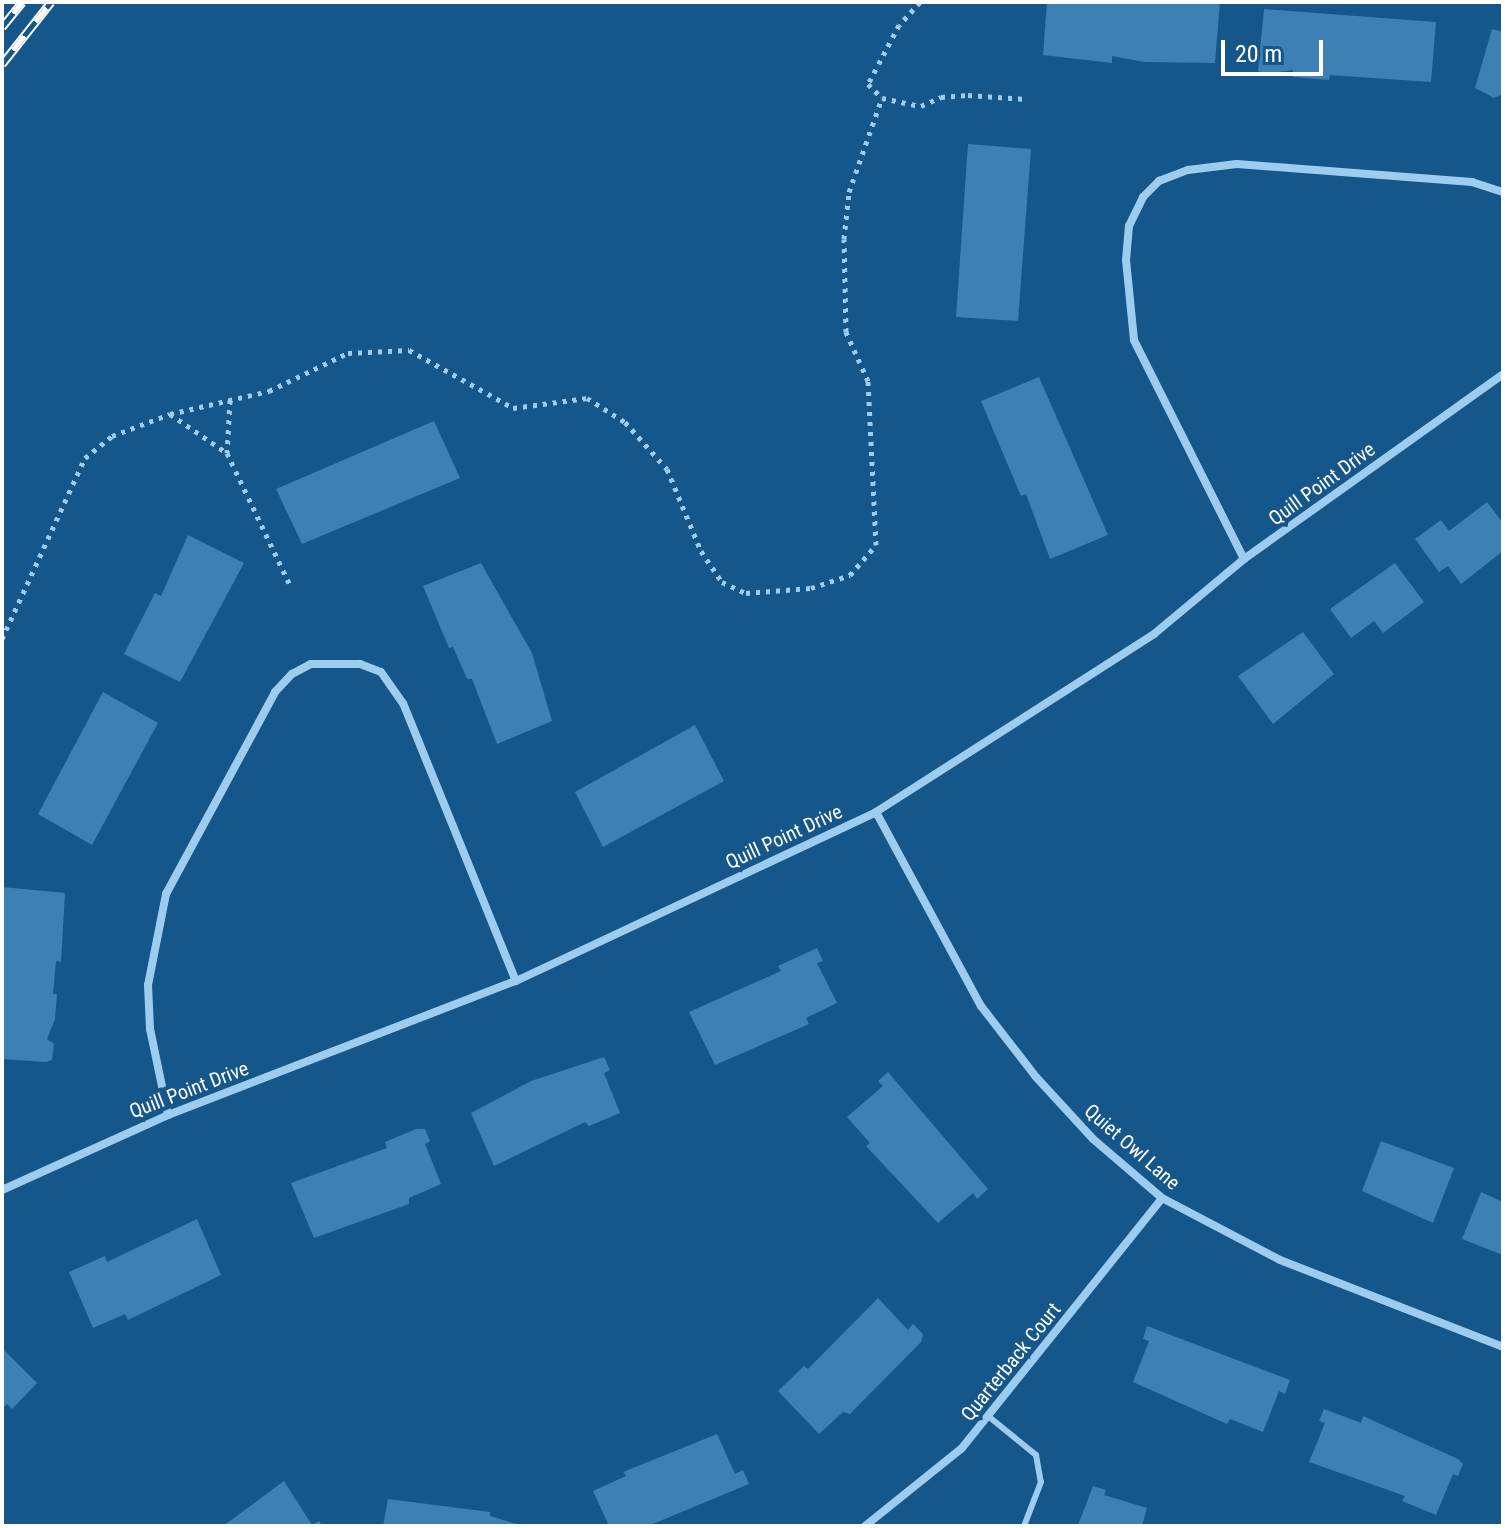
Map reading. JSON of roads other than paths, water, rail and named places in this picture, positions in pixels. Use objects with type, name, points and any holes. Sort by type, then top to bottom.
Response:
[{"type":"street","points":[[1244,559],[1134,340],[1126,260],[1129,226],[1143,197],[1159,181],[1188,170],[1237,164],[1472,182],[1503,192]]},
{"type":"street","name":"Quill Point Drive","points":[[2,1190],[168,1115],[516,981],[876,812],[1154,634],[1244,559],[1503,374]]},
{"type":"street","points":[[168,1115],[150,1029],[148,985],[166,894],[275,692],[292,674],[311,664],[336,661],[381,672],[403,703],[516,981]]},
{"type":"street","name":"Quiet Owl Lane","points":[[876,812],[981,1006],[1093,1139],[1162,1198],[1280,1260],[1503,1347]]},
{"type":"street","name":"Quarterback Court","points":[[865,1526],[927,1481],[988,1416],[1162,1198]]},
{"type":"lane","points":[[988,1416],[1036,1455],[1041,1482],[1024,1526]]},
{"type":"railway","points":[[2,27],[22,2]]},
{"type":"railway","points":[[2,64],[51,2]]}]
